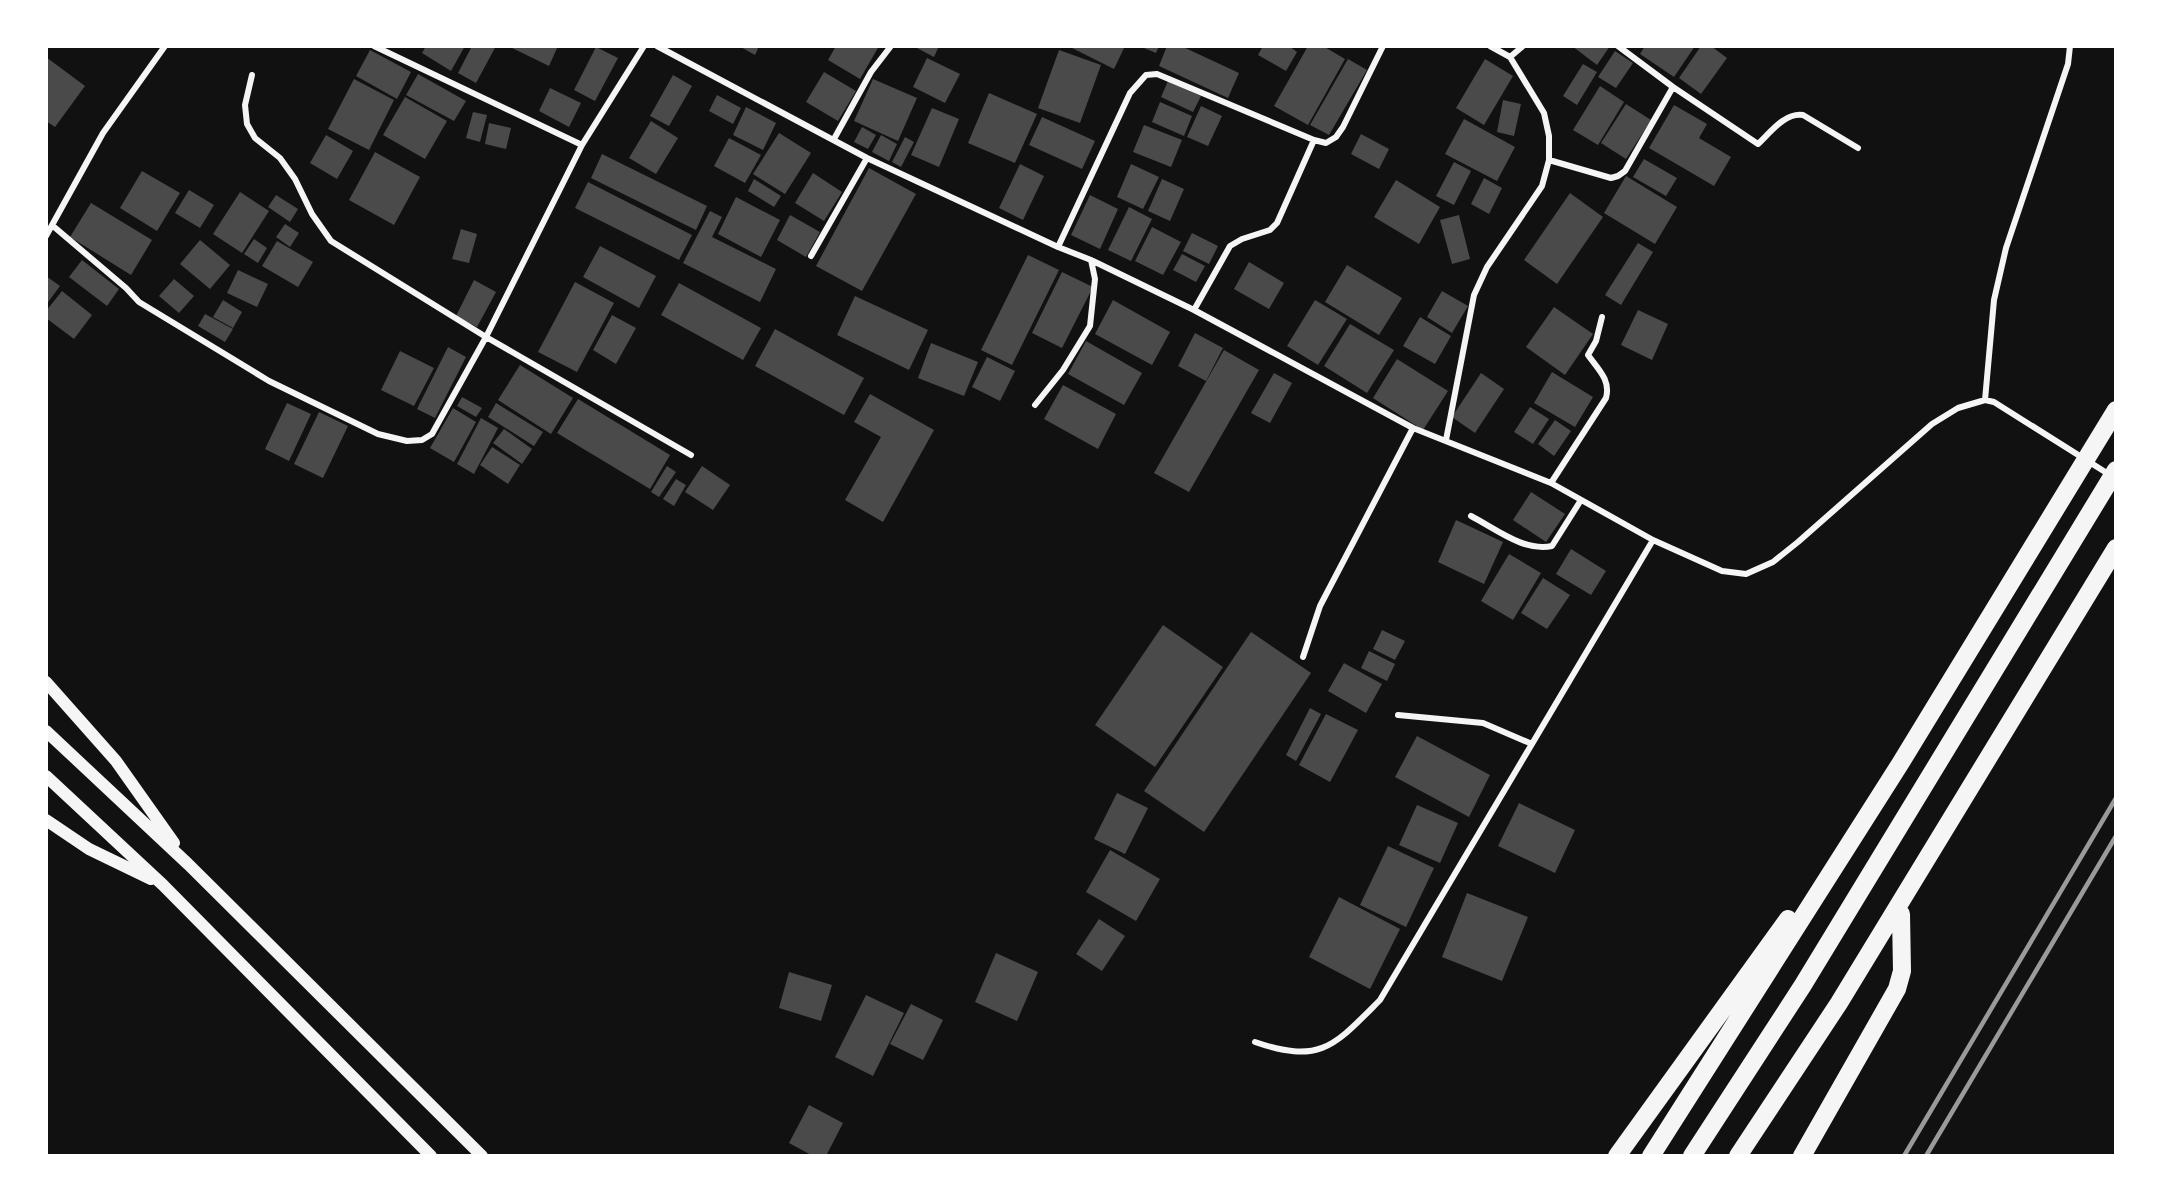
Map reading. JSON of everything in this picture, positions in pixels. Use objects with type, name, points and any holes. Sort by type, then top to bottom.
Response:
[{"type":"highway","points":[[1651,1155],[1900,764],[2115,410]]},
{"type":"highway","points":[[1692,1155],[1803,985],[2115,470]]},
{"type":"highway","points":[[1738,1155],[1839,1003],[2115,548]]},
{"type":"highway","points":[[1745,1155],[1901,914],[2115,563]]},
{"type":"highway","points":[[1617,1155],[1900,764]]},
{"type":"highway","points":[[1802,1155],[1897,989],[1902,971],[1901,914]]},
{"type":"main road","points":[[46,682],[116,761],[188,864]]},
{"type":"main road","points":[[46,731],[188,864],[482,1155]]},
{"type":"main road","points":[[46,776],[163,885],[431,1155]]},
{"type":"main road","points":[[46,820],[89,849],[163,885]]},
{"type":"street","points":[[46,236],[103,133],[165,46]]},
{"type":"street","points":[[374,46],[582,145]]},
{"type":"street","points":[[53,226],[126,288],[139,302],[269,381],[378,434],[407,441],[422,440],[432,434],[486,338],[582,145],[644,46]]},
{"type":"street","points":[[657,46],[867,158],[1194,310],[1413,428],[1551,483],[1653,540],[1722,571],[1746,574],[1773,561],[1798,543],[1932,424],[1958,408],[1985,400],[1994,402],[2115,478]]},
{"type":"street","points":[[834,139],[871,72],[891,46]]},
{"type":"street","points":[[1058,247],[1130,93],[1146,75],[1157,74],[1326,143],[1336,137],[1383,46]]},
{"type":"street","points":[[1446,440],[1474,295],[1487,267],[1542,186],[1549,159],[1549,136],[1544,113],[1510,57],[1490,46]]},
{"type":"street","points":[[1510,57],[1523,46]]},
{"type":"street","points":[[1618,46],[1673,87],[1758,144],[1787,117],[1796,114],[1803,115],[1858,148]]},
{"type":"street","points":[[1985,400],[1994,300],[2006,248],[2068,64],[2070,46]]},
{"type":"street","points":[[252,75],[246,105],[247,124],[255,138],[280,158],[295,179],[312,214],[331,241],[486,338],[691,455]]},
{"type":"street","points":[[1549,159],[1611,178],[1618,176],[1625,171],[1673,87]]},
{"type":"street","points":[[1194,310],[1230,246],[1242,239],[1270,230],[1277,223],[1314,140]]},
{"type":"street","points":[[811,256],[867,158]]},
{"type":"street","points":[[1035,405],[1064,369],[1090,326],[1095,279],[1090,260]]},
{"type":"street","points":[[1551,483],[1606,398],[1608,390],[1606,380],[1588,355],[1596,341],[1602,317]]},
{"type":"street","points":[[1303,657],[1320,606],[1413,428]]},
{"type":"street","points":[[1472,516],[1531,547],[1543,548],[1552,546],[1581,500]]},
{"type":"street","points":[[1255,1042],[1274,1049],[1307,1053],[1325,1048],[1344,1036],[1380,1000],[1653,540]]},
{"type":"street","points":[[1398,715],[1483,723],[1532,744]]},
{"type":"building","points":[[426,46],[465,46],[451,71],[422,53]]},
{"type":"building","points":[[472,46],[496,46],[476,83],[458,73]]},
{"type":"building","points":[[508,46],[558,46],[549,66]]},
{"type":"building","points":[[739,46],[759,46],[755,55]]},
{"type":"building","points":[[836,46],[879,46],[860,79],[828,60]]},
{"type":"building","points":[[913,46],[939,46],[934,57]]},
{"type":"building","points":[[1068,46],[1121,46],[1124,48],[1114,69]]},
{"type":"building","points":[[1139,46],[1159,46],[1156,53]]},
{"type":"building","points":[[1167,46],[1181,46],[1239,73],[1228,98],[1159,66]]},
{"type":"building","points":[[1263,46],[1289,46],[1297,52],[1286,71],[1258,55]]},
{"type":"building","points":[[1308,46],[1323,46],[1345,59],[1308,125],[1274,106]]},
{"type":"building","points":[[1572,46],[1610,46],[1597,65]]},
{"type":"building","points":[[1645,46],[1695,46],[1674,77],[1640,54]]},
{"type":"building","points":[[1701,46],[1711,46],[1727,58],[1701,94],[1679,78]]},
{"type":"building","points":[[596,47],[618,58],[595,101],[574,90]]},
{"type":"building","points":[[370,50],[411,72],[397,99],[356,76]]},
{"type":"building","points":[[1059,50],[1101,65],[1080,123],[1038,108]]},
{"type":"building","points":[[1615,51],[1633,63],[1616,88],[1598,77]]},
{"type":"building","points":[[46,57],[85,86],[55,127],[46,121]]},
{"type":"building","points":[[927,58],[960,74],[945,103],[913,87]]},
{"type":"building","points":[[1348,59],[1367,70],[1329,135],[1310,125]]},
{"type":"building","points":[[1485,59],[1513,76],[1484,125],[1456,108]]},
{"type":"building","points":[[1583,64],[1597,72],[1577,105],[1563,96]]},
{"type":"building","points":[[824,72],[856,91],[838,121],[806,102]]},
{"type":"building","points":[[418,74],[466,101],[454,121],[406,95]]},
{"type":"building","points":[[673,75],[692,86],[669,126],[650,116]]},
{"type":"building","points":[[354,79],[394,100],[369,150],[328,129]]},
{"type":"building","points":[[873,79],[917,98],[898,141],[854,121]]},
{"type":"building","points":[[1168,81],[1201,96],[1193,112],[1161,97]]},
{"type":"building","points":[[1600,86],[1624,102],[1598,145],[1573,130]]},
{"type":"building","points":[[550,88],[581,103],[569,127],[539,111]]},
{"type":"building","points":[[989,93],[1037,114],[1015,163],[968,143]]},
{"type":"building","points":[[717,95],[741,108],[733,124],[709,111]]},
{"type":"building","points":[[405,97],[447,121],[425,159],[383,135]]},
{"type":"building","points":[[1503,100],[1521,104],[1514,136],[1497,132]]},
{"type":"building","points":[[1160,102],[1192,116],[1184,136],[1152,122]]},
{"type":"building","points":[[1626,104],[1651,120],[1626,159],[1601,143]]},
{"type":"building","points":[[1674,105],[1707,124],[1699,138],[1731,157],[1714,186],[1649,148]]},
{"type":"building","points":[[1201,106],[1222,116],[1208,146],[1187,137]]},
{"type":"building","points":[[746,107],[776,123],[763,150],[733,135]]},
{"type":"building","points":[[932,108],[959,119],[939,167],[911,155]]},
{"type":"building","points":[[473,112],[487,115],[480,142],[466,138]]},
{"type":"building","points":[[1042,117],[1095,141],[1082,169],[1029,145]]},
{"type":"building","points":[[1464,119],[1515,147],[1497,181],[1445,154]]},
{"type":"building","points":[[651,121],[678,138],[656,174],[629,158]]},
{"type":"building","points":[[489,123],[511,128],[506,149],[485,144]]},
{"type":"building","points":[[1144,125],[1182,140],[1171,167],[1133,152]]},
{"type":"building","points":[[862,127],[876,135],[868,149],[854,142]]},
{"type":"building","points":[[779,133],[811,153],[785,194],[753,174]]},
{"type":"building","points":[[1361,134],[1389,149],[1379,169],[1351,154]]},
{"type":"building","points":[[326,135],[353,151],[337,179],[310,163]]},
{"type":"building","points":[[881,135],[897,144],[889,161],[872,152]]},
{"type":"building","points":[[905,137],[914,142],[901,167],[892,162]]},
{"type":"building","points":[[729,138],[761,155],[745,183],[714,166]]},
{"type":"building","points":[[375,152],[420,177],[394,225],[349,200]]},
{"type":"building","points":[[602,154],[707,206],[696,230],[591,178]]},
{"type":"building","points":[[1644,159],[1677,178],[1666,196],[1633,177]]},
{"type":"building","points":[[1454,162],[1471,171],[1454,205],[1436,196]]},
{"type":"building","points":[[1020,164],[1044,176],[1023,220],[999,208]]},
{"type":"building","points":[[1131,164],[1159,177],[1143,209],[1117,197]]},
{"type":"building","points":[[869,168],[916,194],[862,291],[816,266]]},
{"type":"building","points":[[142,171],[180,193],[157,231],[120,208]]},
{"type":"building","points":[[813,173],[842,192],[824,221],[795,203]]},
{"type":"building","points":[[1626,176],[1677,207],[1655,244],[1604,213]]},
{"type":"building","points":[[1484,178],[1502,188],[1489,214],[1471,204]]},
{"type":"building","points":[[754,179],[781,196],[774,207],[748,191]]},
{"type":"building","points":[[1162,179],[1184,189],[1170,221],[1148,211]]},
{"type":"building","points":[[1396,180],[1440,207],[1419,244],[1374,217]]},
{"type":"building","points":[[588,182],[692,235],[679,260],[575,208]]},
{"type":"building","points":[[189,190],[214,205],[200,228],[175,213]]},
{"type":"building","points":[[240,192],[269,211],[242,253],[213,234]]},
{"type":"building","points":[[1570,193],[1603,217],[1557,284],[1524,260]]},
{"type":"building","points":[[276,195],[298,209],[290,222],[268,207]]},
{"type":"building","points":[[1090,195],[1118,209],[1100,249],[1071,235]]},
{"type":"building","points":[[736,197],[780,220],[761,257],[718,234]]},
{"type":"building","points":[[91,203],[152,240],[131,275],[70,237]]},
{"type":"building","points":[[1129,207],[1152,219],[1131,261],[1108,250]]},
{"type":"building","points":[[710,211],[722,217],[712,237],[776,269],[760,302],[683,263]]},
{"type":"building","points":[[790,215],[820,232],[806,257],[777,240]]},
{"type":"building","points":[[1459,215],[1470,259],[1452,264],[1440,220]]},
{"type":"building","points":[[285,224],[299,233],[290,247],[276,237]]},
{"type":"building","points":[[1152,227],[1181,242],[1163,275],[1135,261]]},
{"type":"building","points":[[461,229],[477,234],[469,263],[452,259]]},
{"type":"building","points":[[1192,233],[1218,246],[1209,264],[1183,251]]},
{"type":"building","points":[[254,239],[267,248],[258,263],[244,254]]},
{"type":"building","points":[[200,240],[230,265],[210,289],[180,264]]},
{"type":"building","points":[[277,241],[313,262],[298,287],[262,266]]},
{"type":"building","points":[[1638,243],[1653,252],[1621,305],[1605,295]]},
{"type":"building","points":[[600,246],[656,276],[639,308],[583,277]]},
{"type":"building","points":[[1182,254],[1205,266],[1196,282],[1173,270]]},
{"type":"building","points":[[1028,255],[1059,270],[1012,365],[981,350]]},
{"type":"building","points":[[82,260],[119,289],[107,306],[69,277]]},
{"type":"building","points":[[1249,262],[1284,283],[1269,309],[1234,289]]},
{"type":"building","points":[[1347,265],[1402,298],[1379,335],[1325,302]]},
{"type":"building","points":[[238,270],[268,284],[257,307],[227,293]]},
{"type":"building","points":[[1062,272],[1093,287],[1062,348],[1032,333]]},
{"type":"building","points":[[46,276],[60,286],[46,305]]},
{"type":"building","points":[[174,279],[194,296],[179,313],[159,296]]},
{"type":"building","points":[[474,280],[496,292],[477,327],[456,316]]},
{"type":"building","points":[[575,282],[614,303],[577,372],[538,352]]},
{"type":"building","points":[[679,283],[761,328],[743,360],[661,315]]},
{"type":"building","points":[[62,291],[92,315],[74,339],[46,318],[46,311]]},
{"type":"building","points":[[1442,291],[1468,306],[1452,333],[1427,317]]},
{"type":"building","points":[[855,296],[928,330],[909,370],[837,335]]},
{"type":"building","points":[[223,300],[242,312],[233,328],[213,317]]},
{"type":"building","points":[[1113,300],[1170,332],[1152,365],[1095,334]]},
{"type":"building","points":[[1315,300],[1347,319],[1318,365],[1287,346]]},
{"type":"building","points":[[1554,307],[1593,334],[1565,375],[1526,347]]},
{"type":"building","points":[[1638,310],[1668,324],[1652,360],[1621,345]]},
{"type":"building","points":[[205,314],[233,329],[225,342],[198,326]]},
{"type":"building","points":[[612,315],[636,328],[616,364],[593,350]]},
{"type":"building","points":[[1420,317],[1451,336],[1435,364],[1403,346]]},
{"type":"building","points":[[1350,324],[1394,350],[1367,393],[1324,366]]},
{"type":"building","points":[[775,329],[864,378],[844,415],[755,366]]},
{"type":"building","points":[[1195,333],[1223,348],[1206,381],[1178,366]]},
{"type":"building","points":[[1086,341],[1142,373],[1124,405],[1068,374]]},
{"type":"building","points":[[931,343],[978,362],[964,396],[918,378]]},
{"type":"building","points":[[448,347],[466,357],[435,418],[417,409]]},
{"type":"building","points":[[1224,350],[1259,370],[1189,492],[1154,473]]},
{"type":"building","points":[[400,351],[434,368],[414,406],[381,390]]},
{"type":"building","points":[[987,357],[1015,371],[1000,401],[972,387]]},
{"type":"building","points":[[1397,359],[1448,391],[1423,430],[1373,398]]},
{"type":"building","points":[[520,365],[573,398],[551,434],[498,400]]},
{"type":"building","points":[[1552,372],[1593,397],[1575,427],[1534,403]]},
{"type":"building","points":[[1274,373],[1292,383],[1270,423],[1251,413]]},
{"type":"building","points":[[1481,373],[1504,389],[1475,433],[1452,417]]},
{"type":"building","points":[[1063,385],[1116,414],[1098,449],[1044,419]]},
{"type":"building","points":[[870,394],[934,430],[883,522],[845,500],[881,437],[854,422]]},
{"type":"building","points":[[462,397],[482,408],[476,417],[457,406]]},
{"type":"building","points":[[578,399],[670,455],[650,489],[557,433]]},
{"type":"building","points":[[287,403],[311,414],[289,461],[265,449]]},
{"type":"building","points":[[496,403],[543,432],[534,446],[488,417]]},
{"type":"building","points":[[1530,407],[1549,419],[1533,444],[1514,432]]},
{"type":"building","points":[[453,408],[476,422],[454,462],[430,448]]},
{"type":"building","points":[[319,412],[348,426],[323,478],[294,464]]},
{"type":"building","points":[[481,418],[498,428],[474,474],[457,464]]},
{"type":"building","points":[[1555,420],[1571,431],[1554,456],[1538,444]]},
{"type":"building","points":[[504,429],[532,449],[522,464],[493,443]]},
{"type":"building","points":[[492,447],[520,465],[508,484],[480,465]]},
{"type":"building","points":[[667,466],[676,472],[659,497],[651,492]]},
{"type":"building","points":[[702,466],[730,485],[713,510],[685,492]]},
{"type":"building","points":[[676,479],[686,485],[674,506],[663,499]]},
{"type":"building","points":[[1531,492],[1565,514],[1546,542],[1513,520]]},
{"type":"building","points":[[1456,520],[1503,542],[1484,584],[1438,562]]},
{"type":"building","points":[[1571,549],[1606,571],[1591,595],[1556,574]]},
{"type":"building","points":[[1509,554],[1541,573],[1513,620],[1481,601]]},
{"type":"building","points":[[1543,578],[1570,595],[1547,629],[1521,613]]},
{"type":"building","points":[[1163,625],[1223,667],[1155,767],[1095,725]]},
{"type":"building","points":[[1382,630],[1405,641],[1395,660],[1373,649]]},
{"type":"building","points":[[1251,632],[1311,673],[1204,832],[1144,791]]},
{"type":"building","points":[[1369,651],[1395,664],[1387,681],[1361,668]]},
{"type":"building","points":[[1344,663],[1382,684],[1366,713],[1328,691]]},
{"type":"building","points":[[1310,708],[1321,714],[1296,761],[1286,755]]},
{"type":"building","points":[[1326,714],[1358,730],[1330,782],[1299,765]]},
{"type":"building","points":[[1417,736],[1490,775],[1469,817],[1395,777]]},
{"type":"building","points":[[1117,793],[1148,808],[1125,854],[1094,839]]},
{"type":"building","points":[[1519,803],[1575,830],[1555,873],[1498,846]]},
{"type":"building","points":[[1417,805],[1458,823],[1440,863],[1399,845]]},
{"type":"building","points":[[1388,846],[1434,868],[1406,927],[1360,905]]},
{"type":"building","points":[[1110,850],[1160,879],[1136,921],[1086,892]]},
{"type":"building","points":[[1467,893],[1528,917],[1502,981],[1442,957]]},
{"type":"building","points":[[1339,897],[1400,929],[1370,989],[1309,957]]},
{"type":"building","points":[[1099,919],[1125,936],[1102,971],[1076,954]]},
{"type":"building","points":[[996,953],[1038,972],[1017,1021],[975,1002]]},
{"type":"building","points":[[789,972],[832,985],[821,1021],[779,1008]]},
{"type":"building","points":[[866,995],[904,1013],[873,1076],[835,1057]]},
{"type":"building","points":[[911,1004],[943,1020],[923,1060],[890,1044]]},
{"type":"building","points":[[809,1105],[843,1123],[826,1156],[813,1156],[789,1143]]},
{"type":"railway","points":[[1904,1156],[2116,798]]},
{"type":"railway","points":[[1926,1156],[2116,836]]}]
